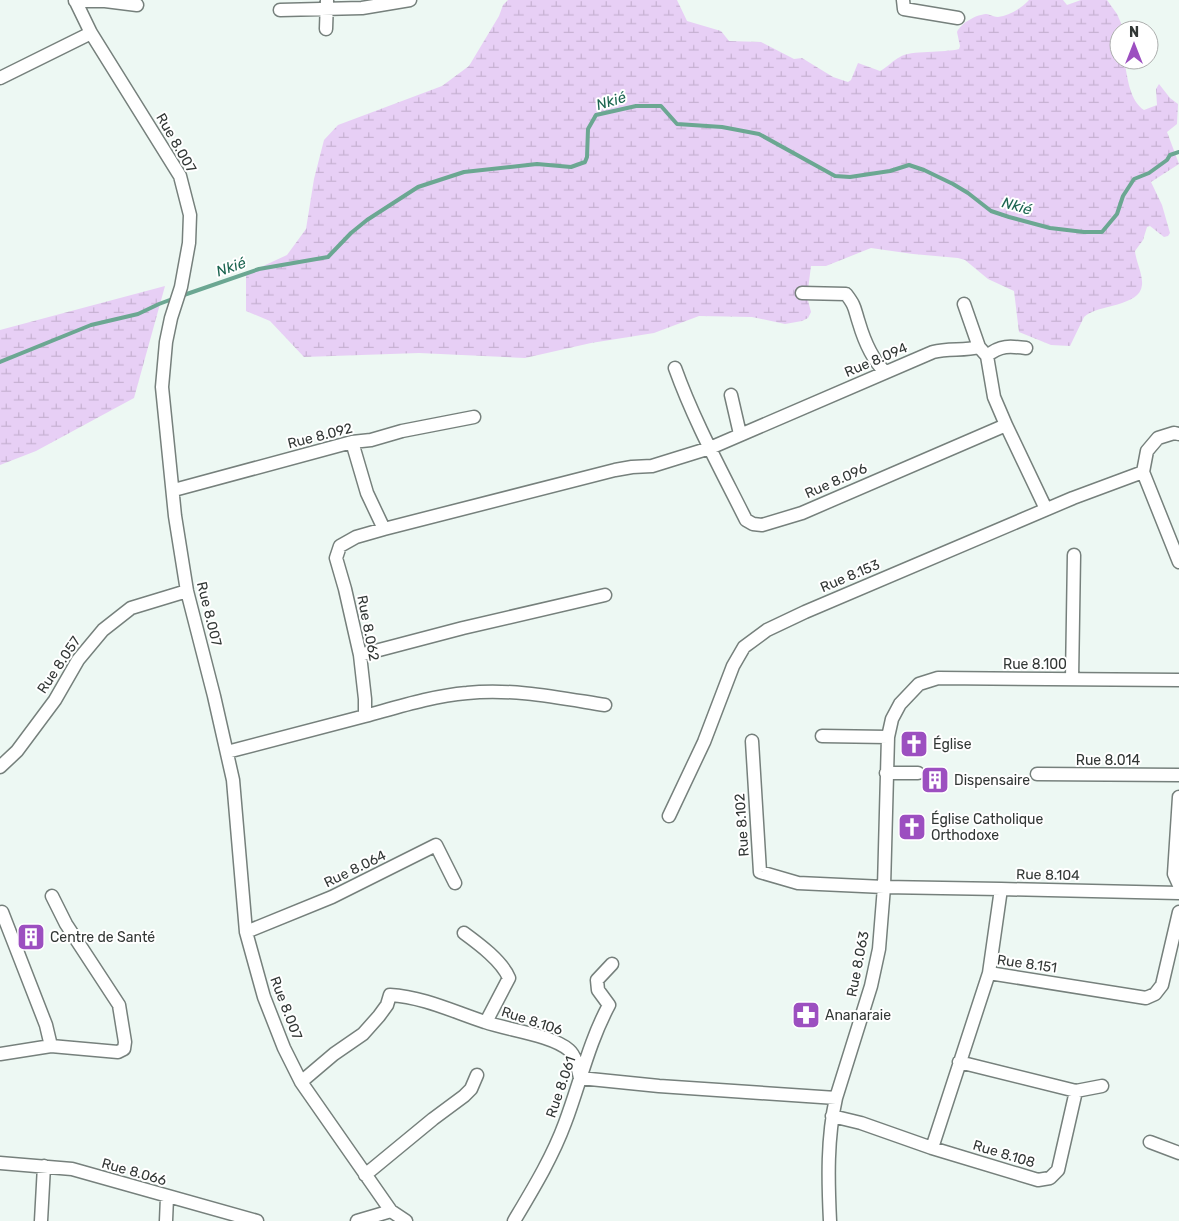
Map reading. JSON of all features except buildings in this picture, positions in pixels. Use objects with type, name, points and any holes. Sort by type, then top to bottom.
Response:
[{"type":"street","points":[[280,10],[327,4],[362,8],[410,0]]},
{"type":"street","points":[[903,0],[904,9],[958,18]]},
{"type":"street","points":[[75,1],[104,1],[137,5]]},
{"type":"street","name":"Rue 8.007","points":[[75,1],[91,33],[180,176],[190,215],[189,243],[181,287],[166,342],[162,387],[168,460],[174,490],[175,516],[187,591],[233,780],[246,932],[264,997],[284,1048],[301,1082],[391,1210],[406,1221]]},
{"type":"street","points":[[326,28],[327,4]]},
{"type":"street","points":[[0,78],[91,33]]},
{"type":"street","points":[[802,293],[846,294],[855,305],[858,321],[868,349],[885,372]]},
{"type":"street","points":[[964,304],[983,351],[994,397],[1046,509]]},
{"type":"street","name":"Rue 8.094","points":[[384,529],[632,466],[652,466],[710,448],[933,352],[946,349],[983,351],[1004,347],[1026,348]]},
{"type":"street","name":"Rue 8.096","points":[[675,368],[688,403],[746,520],[753,524],[762,525],[802,513],[897,470],[1006,425]]},
{"type":"street","points":[[730,395],[740,434]]},
{"type":"street","name":"Rue 8.092","points":[[174,490],[352,442],[371,440],[402,431],[474,417]]},
{"type":"street","points":[[1179,434],[1174,433],[1158,438],[1147,451],[1142,472],[1179,562]]},
{"type":"street","points":[[352,442],[367,492],[384,529]]},
{"type":"street","name":"Rue 8.153","points":[[669,816],[704,742],[733,666],[744,647],[766,630],[1046,509],[1142,472]]},
{"type":"street","name":"Rue 8.062","points":[[365,716],[360,655],[336,558],[340,546],[356,537],[384,529]]},
{"type":"street","points":[[1072,679],[1074,555]]},
{"type":"street","name":"Rue 8.057","points":[[0,767],[18,751],[54,700],[78,660],[103,630],[131,608],[187,591]]},
{"type":"street","points":[[360,655],[462,628],[605,595]]},
{"type":"street","name":"Rue 8.100","points":[[900,704],[919,684],[938,678],[1179,680]]},
{"type":"street","points":[[227,752],[423,701],[467,693],[504,692],[605,705]]},
{"type":"street","name":"Rue 8.063","points":[[830,1221],[828,1187],[832,1116],[871,986],[879,949],[884,887],[888,737],[892,719],[900,704]]},
{"type":"street","points":[[822,736],[888,737]]},
{"type":"street","name":"Rue 8.102","points":[[752,740],[760,872],[798,883],[884,887]]},
{"type":"street","points":[[886,772],[918,772]]},
{"type":"street","name":"Rue 8.014","points":[[1038,774],[1178,777]]},
{"type":"street","points":[[1179,797],[1174,874],[1179,885]]},
{"type":"street","name":"Rue 8.064","points":[[246,932],[332,897],[436,845],[455,883]]},
{"type":"street","points":[[884,887],[1001,889]]},
{"type":"street","name":"Rue 8.104","points":[[989,972],[1001,889],[1179,893]]},
{"type":"street","points":[[0,1054],[51,1046],[118,1052],[124,1049],[125,1042],[119,1005],[66,924],[52,896]]},
{"type":"street","points":[[2,912],[46,1025],[51,1046]]},
{"type":"street","name":"Rue 8.151","points":[[932,1148],[989,972],[1146,998],[1155,994],[1162,985],[1179,912]]},
{"type":"street","points":[[464,933],[481,945],[504,968],[509,978],[486,1022]]},
{"type":"street","name":"Rue 8.061","points":[[514,1221],[544,1171],[565,1123],[590,1044],[609,1004],[598,990],[597,980],[612,964]]},
{"type":"street","name":"Rue 8.106","points":[[301,1082],[334,1054],[363,1034],[379,1016],[387,1004],[390,995],[405,996],[443,1006],[486,1022],[555,1041],[570,1050],[576,1062],[580,1078]]},
{"type":"street","points":[[959,1062],[1076,1091],[1102,1086]]},
{"type":"street","points":[[365,1175],[464,1096],[471,1089],[477,1075]]},
{"type":"street","points":[[580,1078],[659,1086],[836,1098]]},
{"type":"street","name":"Rue 8.108","points":[[832,1116],[1038,1180],[1050,1178],[1058,1170],[1076,1091]]},
{"type":"street","points":[[1150,1142],[1179,1153]]},
{"type":"street","name":"Rue 8.066","points":[[0,1163],[72,1169],[258,1221]]},
{"type":"street","points":[[40,1221],[44,1166]]},
{"type":"street","points":[[166,1221],[167,1197]]},
{"type":"street","points":[[356,1221],[391,1210]]},
{"type":"green space","points":[[508,0],[677,0],[687,21],[721,31],[729,41],[761,42],[794,59],[802,58],[833,77],[848,82],[851,80],[858,63],[880,71],[905,55],[959,49],[957,32],[966,22],[987,14],[997,17],[1007,15],[1023,6],[1029,0],[1063,0],[1067,5],[1081,0],[1107,0],[1120,20],[1109,20],[1109,70],[1126,70],[1130,90],[1139,106],[1144,110],[1157,105],[1156,89],[1159,84],[1170,98],[1178,104],[1177,124],[1167,132],[1179,164],[1151,182],[1162,205],[1170,233],[1164,237],[1150,226],[1147,227],[1143,240],[1135,251],[1142,281],[1140,292],[1126,301],[1090,313],[1084,317],[1070,346],[1051,345],[1019,332],[1014,291],[988,279],[965,260],[871,248],[826,266],[811,266],[807,297],[811,312],[808,318],[802,321],[785,324],[752,317],[699,316],[654,333],[591,343],[525,358],[419,353],[304,357],[270,321],[246,311],[246,274],[287,255],[306,229],[314,179],[324,140],[338,125],[442,86],[469,66],[499,16],[503,5]]},
{"type":"green space","points":[[165,286],[134,398],[36,451],[0,465],[0,330]]},
{"type":"waterway","name":"Nkié","points":[[181,296],[259,269],[328,257],[351,233],[367,220],[418,187],[464,172],[537,164],[571,167],[585,162],[587,157],[588,129],[596,115],[636,106],[661,106],[677,124],[722,127],[759,134],[835,176],[850,177],[890,171],[909,165],[953,184],[991,211],[1050,228],[1084,232],[1102,232],[1117,214],[1123,196],[1134,179],[1149,173],[1167,160],[1170,155],[1179,152]]},
{"type":"waterway","name":"Nkié","points":[[0,362],[91,325],[138,314],[175,298]]},
{"type":"place","name":"Église","points":[[914,744]]},
{"type":"place","name":"Dispensaire","points":[[935,780]]},
{"type":"place","name":"Église Catholique Orthodoxe","points":[[912,827]]},
{"type":"place","name":"Centre de Santé","points":[[31,937]]},
{"type":"place","name":"Ananaraie","points":[[806,1015]]}]
